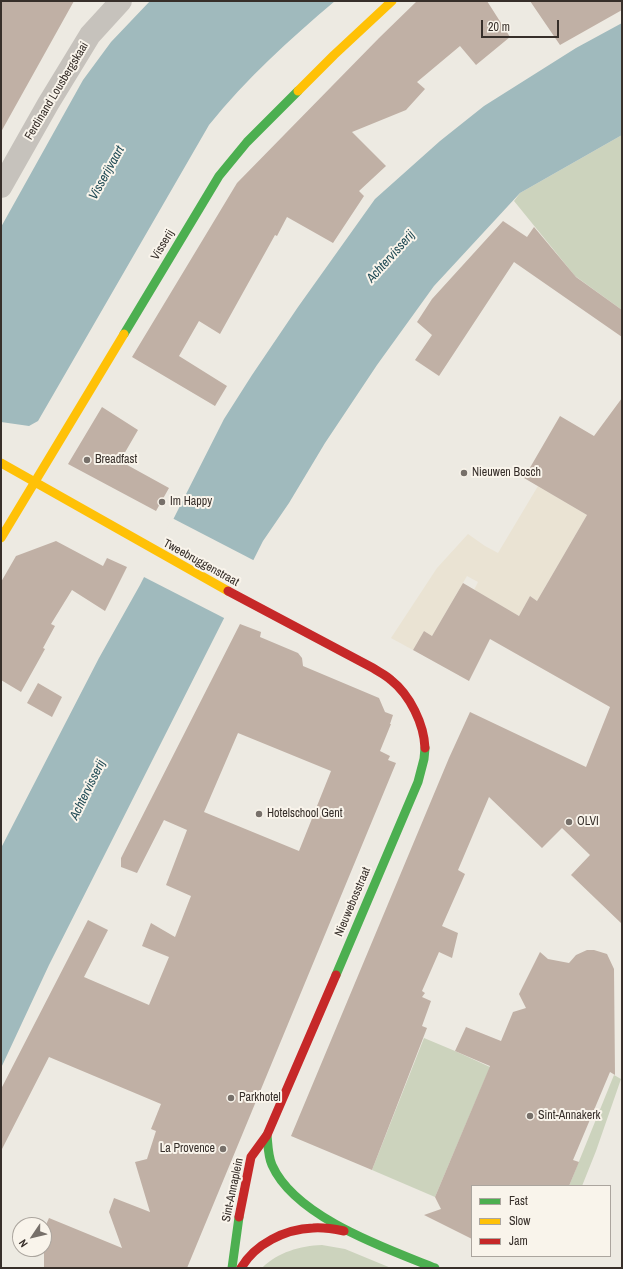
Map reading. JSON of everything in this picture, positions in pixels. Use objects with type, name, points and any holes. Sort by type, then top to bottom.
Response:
[{"type":"street","name":"Ferdinand Lousbergskaai","points":[[1,187],[48,104],[90,35],[121,1]]},
{"type":"street","name":"Visserij","points":[[1,538],[219,176],[246,142],[334,55],[392,1]]},
{"type":"street","name":"Tweebruggenstraat","points":[[1,463],[238,597],[374,668],[392,680]]},
{"type":"street","name":"Nieuwebosstraat","points":[[267,1135],[418,782],[426,745],[420,722],[406,697],[392,680]]},
{"type":"street","points":[[267,1135],[271,1165],[283,1184],[306,1204],[349,1232],[436,1268]]},
{"type":"street","name":"Sint-Annaplein","points":[[232,1268],[237,1226],[251,1157],[267,1135]]},
{"type":"street","points":[[241,1268],[250,1254],[266,1243],[284,1234],[304,1228],[323,1228],[349,1232]]},
{"type":"green space","points":[[622,135],[622,310],[575,276],[514,201],[520,193]]},
{"type":"green space","points":[[424,1038],[490,1067],[435,1197],[372,1170]]},
{"type":"green space","points":[[614,1075],[621,1079],[582,1185],[569,1185]]},
{"type":"green space","points":[[322,1245],[345,1249],[391,1268],[262,1268],[268,1262],[282,1254],[298,1248]]},
{"type":"shaded area","points":[[538,486],[587,515],[537,601],[530,596],[519,616],[474,590],[478,582],[467,576],[432,636],[424,631],[413,650],[391,638],[437,568],[468,534],[498,553]]},
{"type":"water","name":"Visserijvaart","points":[[150,1],[335,1],[269,60],[223,108],[209,125],[38,421],[29,426],[1,422],[1,227],[83,80],[111,42]]},
{"type":"water","name":"Achtervisserij","points":[[622,23],[622,135],[520,193],[434,286],[377,365],[325,443],[289,503],[263,541],[49,965],[1,1068],[1,848],[99,658],[140,585],[224,419],[298,307],[375,199],[440,141],[484,106],[576,48]]},
{"type":"pier","points":[[172,518],[255,561],[226,619],[142,576]]},
{"type":"building","points":[[1,1],[74,1],[1,132]]},
{"type":"building","points":[[417,1],[487,1],[510,37],[476,65],[460,46],[417,82],[425,89],[406,110],[352,132],[386,166],[359,191],[364,196],[333,243],[287,217],[277,236],[275,235],[220,334],[199,321],[179,356],[227,386],[215,406],[132,357],[237,183]]},
{"type":"building","points":[[530,1],[622,1],[622,10],[560,45]]},
{"type":"building","points":[[503,221],[527,237],[534,227],[576,277],[622,310],[622,337],[514,262],[439,376],[415,360],[432,335],[417,322],[432,299]]},
{"type":"building","points":[[622,398],[622,924],[571,875],[590,855],[562,828],[542,848],[489,797],[458,870],[465,874],[442,926],[458,933],[452,958],[439,952],[422,991],[425,993],[422,997],[431,1001],[422,1026],[427,1028],[372,1170],[291,1136],[449,758],[470,712],[586,767],[610,707],[490,639],[469,681],[413,650],[424,631],[432,636],[463,583],[519,616],[530,596],[537,601],[587,515],[524,478],[560,416],[594,436]]},
{"type":"building","points":[[102,407],[138,430],[120,461],[169,488],[156,511],[68,464]]},
{"type":"building","points":[[56,541],[103,566],[107,558],[127,567],[105,611],[72,590],[51,624],[55,626],[43,648],[45,649],[21,692],[1,680],[1,582],[16,556]]},
{"type":"building","points":[[240,624],[261,632],[260,637],[298,653],[302,658],[303,666],[379,698],[385,712],[393,715],[380,751],[390,756],[388,760],[396,763],[187,1268],[44,1268],[44,1257],[52,1257],[52,1219],[122,1248],[109,1212],[114,1198],[150,1212],[135,1162],[147,1159],[156,1131],[151,1129],[161,1104],[49,1057],[1,1151],[1,1089],[88,920],[108,930],[84,977],[149,1005],[169,957],[142,946],[151,923],[175,937],[191,896],[166,885],[187,830],[164,820],[137,873],[121,867],[121,858]],"holes":[[[238,733],[331,771],[299,851],[204,812]]]},
{"type":"building","points":[[38,683],[62,697],[52,717],[27,703]]},
{"type":"building","name":"Sint-Annakerk","points":[[587,950],[594,950],[607,954],[614,969],[615,1075],[610,1072],[573,1160],[579,1162],[569,1185],[471,1185],[471,1238],[424,1215],[441,1209],[435,1197],[490,1066],[455,1051],[466,1027],[501,1041],[513,1012],[526,1008],[519,994],[540,952],[548,959],[569,963],[576,955]]},
{"type":"traffic: fast","points":[[124,334],[219,176],[247,142],[298,91]]},
{"type":"traffic: fast","points":[[336,975],[418,782],[424,759],[425,748]]},
{"type":"traffic: fast","points":[[267,1135],[272,1165],[284,1184],[300,1200],[320,1215],[343,1228],[392,1251],[435,1268]]},
{"type":"traffic: fast","points":[[232,1268],[239,1217]]},
{"type":"traffic: slow","points":[[298,91],[392,1]]},
{"type":"traffic: slow","points":[[1,538],[124,334]]},
{"type":"traffic: slow","points":[[1,463],[228,591]]},
{"type":"traffic: jam","points":[[228,591],[389,678],[398,686],[415,711],[422,729],[425,748]]},
{"type":"traffic: jam","points":[[239,1217],[251,1157],[267,1135],[336,975]]},
{"type":"traffic: jam","points":[[241,1268],[247,1259],[263,1245],[272,1239],[292,1231],[313,1228],[344,1231]]},
{"type":"place","name":"Breadfast","points":[[87,460]]},
{"type":"place","name":"Nieuwen Bosch","points":[[464,473]]},
{"type":"place","name":"Im Happy","points":[[162,502]]},
{"type":"place","name":"Hotelschool Gent","points":[[259,814]]},
{"type":"place","name":"OLVI","points":[[569,822]]},
{"type":"place","name":"Parkhotel","points":[[231,1098]]},
{"type":"place","name":"Sint-Annakerk","points":[[530,1116]]},
{"type":"place","name":"La Provence","points":[[223,1149]]}]
